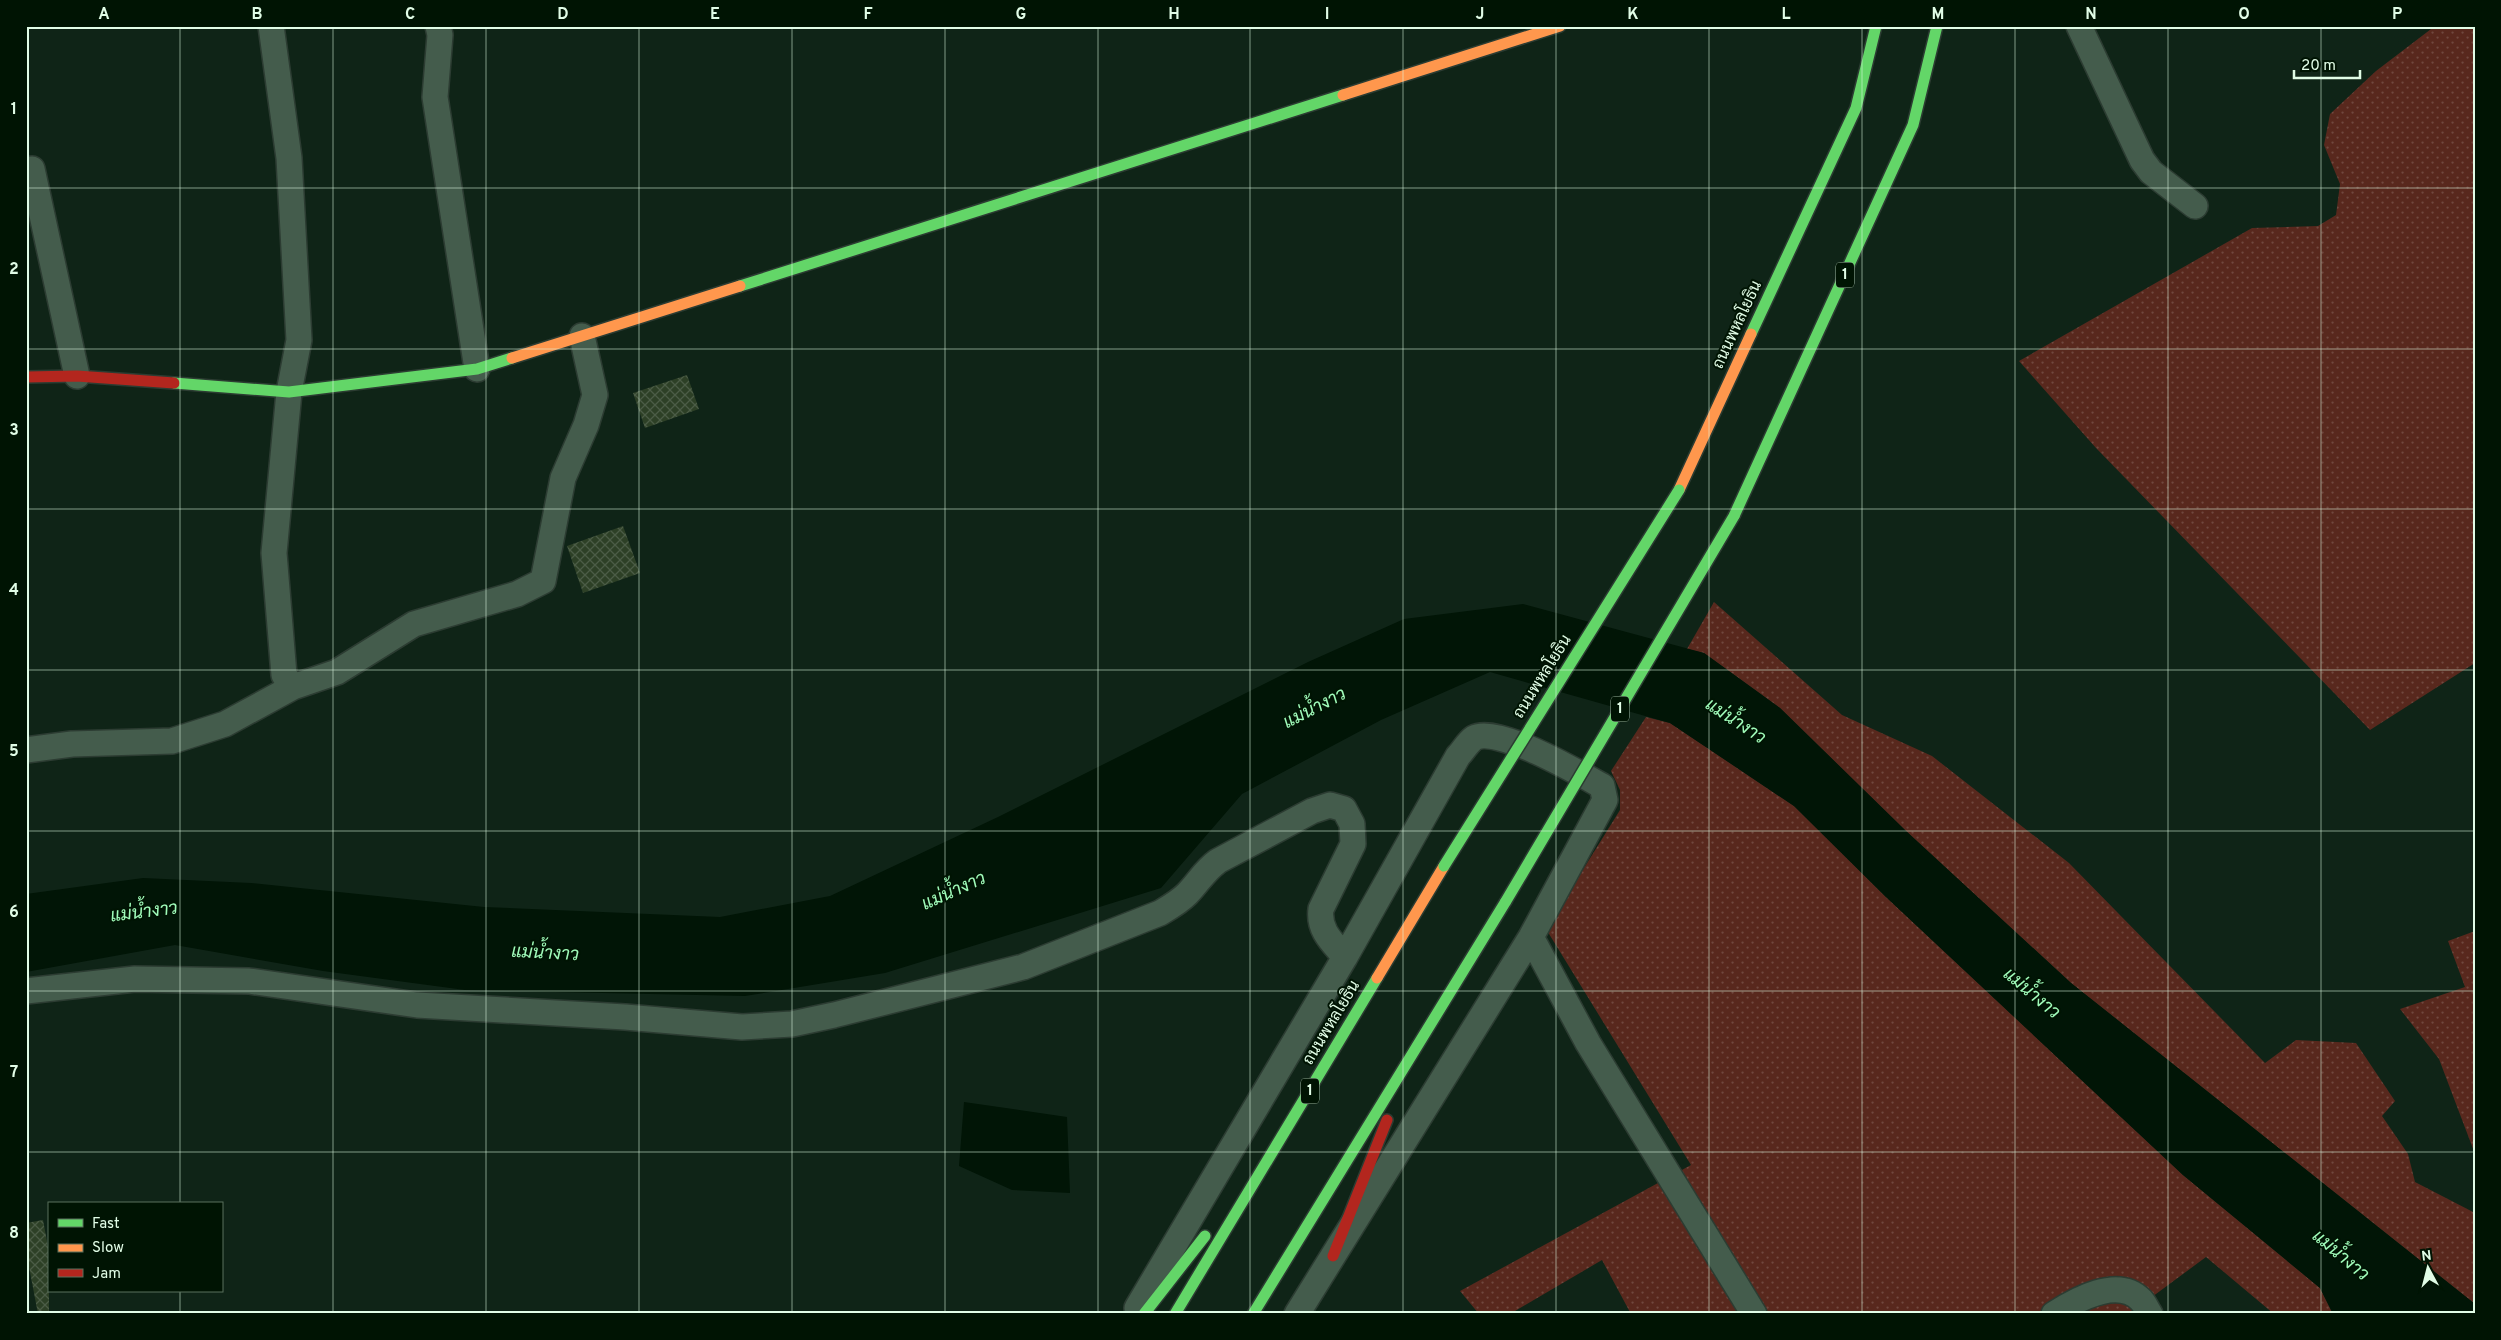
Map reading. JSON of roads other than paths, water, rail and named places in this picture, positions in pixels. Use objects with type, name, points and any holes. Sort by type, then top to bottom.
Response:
[{"type":"main road","points":[[26,377],[76,376],[289,392],[477,369],[1560,26]]},
{"type":"main road","name":"ถนนพหลโยธิน","points":[[1175,1314],[1444,866],[1679,490],[1856,108],[1876,26]]},
{"type":"main road","name":"1","points":[[1253,1314],[1506,901],[1734,516],[1913,125],[1937,26]]},
{"type":"main road","points":[[1333,1256],[1414,1051]]},
{"type":"main road","points":[[1144,1314],[1281,1140]]},
{"type":"street","points":[[271,26],[289,158],[299,340],[289,392],[274,553],[284,675],[293,687]]},
{"type":"street","points":[[438,26],[440,35],[435,97],[477,369]]},
{"type":"street","points":[[2079,26],[2142,160],[2151,172],[2196,206]]},
{"type":"street","points":[[32,169],[76,376]]},
{"type":"street","points":[[26,750],[72,744],[172,741],[225,724],[293,687],[337,672],[414,624],[517,594],[543,581],[563,478],[586,425],[595,395],[582,336]]},
{"type":"street","points":[[1134,1314],[1345,957],[1458,756],[1474,738],[1488,735],[1550,756],[1602,786],[1605,800],[1531,936],[1297,1314]]},
{"type":"street","points":[[26,991],[135,979],[249,981],[417,1005],[625,1017],[742,1027],[792,1024],[1023,967],[1160,913],[1175,905],[1187,894],[1207,869],[1218,862],[1297,818],[1330,805],[1344,809],[1352,824],[1353,844],[1321,909],[1319,918],[1321,928],[1345,957]]},
{"type":"street","points":[[1531,936],[1588,1043],[1754,1314]]},
{"type":"street","points":[[2054,1314],[2098,1292],[2123,1290],[2141,1300],[2150,1314]]},
{"type":"water","name":"แม่น้ำงาว","points":[[1523,604],[1704,653],[1780,708],[1906,831],[2071,983],[2475,1304],[2475,1314],[2333,1314],[2320,1288],[2183,1175],[1886,897],[1794,806],[1670,723],[1490,672],[1381,720],[1242,794],[1161,888],[885,973],[745,996],[465,990],[323,971],[175,945],[26,972],[26,894],[143,878],[251,883],[484,907],[720,917],[830,896],[998,817],[1308,662],[1404,619]]},
{"type":"water","points":[[964,1102],[1067,1117],[1070,1193],[1012,1190],[959,1166]]}]
